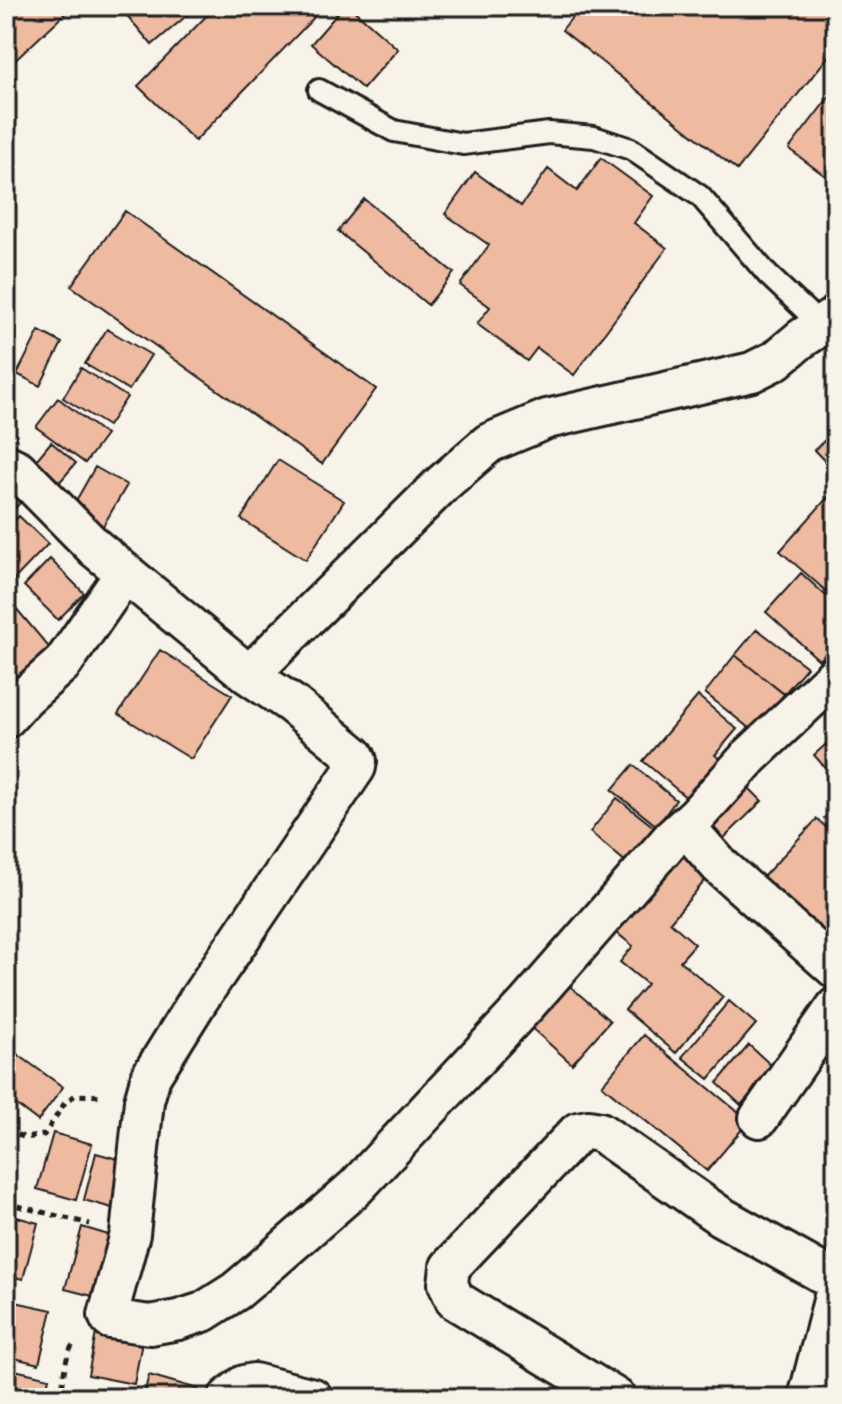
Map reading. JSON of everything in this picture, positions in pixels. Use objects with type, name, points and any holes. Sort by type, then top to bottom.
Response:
[{"type":"street","points":[[249,675],[442,484],[489,443],[547,419],[752,372],[776,360],[801,339],[831,327]]},
{"type":"street","points":[[6,464],[18,470],[95,548],[249,675],[292,704],[355,756],[357,761],[356,767],[199,999],[151,1076],[144,1101],[130,1234],[108,1315],[110,1319],[150,1325],[203,1312],[236,1291],[356,1187],[527,1004],[672,838],[749,757],[836,675]]},
{"type":"street","points":[[6,718],[63,663],[125,573]]},
{"type":"street","points":[[685,826],[719,865],[836,969]]},
{"type":"street","points":[[759,1118],[836,1007]]},
{"type":"street","points":[[616,1398],[455,1300],[448,1284],[450,1267],[578,1132],[600,1132],[720,1216],[836,1281]]},
{"type":"street","points":[[808,1398],[836,1289]]},
{"type":"street","points":[[228,1398],[244,1385],[254,1383],[313,1398]]},
{"type":"lane","points":[[319,90],[394,131],[449,142],[463,144],[549,133],[594,137],[631,149],[700,196],[768,275],[831,327]]},
{"type":"path","points":[[6,1131],[26,1138],[44,1135],[66,1101],[76,1095],[144,1101]]},
{"type":"path","points":[[6,1203],[130,1234]]},
{"type":"building","points":[[6,6],[73,6],[6,69]]},
{"type":"building","points":[[119,6],[198,6],[152,45]]},
{"type":"building","points":[[216,6],[325,6],[195,141],[138,86]]},
{"type":"building","points":[[344,6],[349,6],[398,49],[363,89],[311,44]]},
{"type":"building","points":[[581,6],[836,6],[836,47],[737,170],[562,30]]},
{"type":"building","points":[[836,88],[836,184],[789,149]]},
{"type":"building","points":[[601,158],[653,196],[634,223],[667,248],[574,375],[537,348],[527,361],[477,324],[490,307],[460,285],[489,245],[445,214],[475,172],[521,206],[548,169],[577,191]]},
{"type":"building","points":[[364,199],[454,273],[428,305],[338,231]]},
{"type":"building","points":[[125,211],[376,389],[322,464],[71,286]]},
{"type":"building","points":[[107,329],[151,355],[129,390],[85,364]]},
{"type":"building","points":[[39,331],[62,343],[40,386],[17,374]]},
{"type":"building","points":[[81,368],[127,397],[108,426],[63,398]]},
{"type":"building","points":[[58,398],[106,435],[85,463],[36,427]]},
{"type":"building","points":[[836,430],[836,473],[814,450]]},
{"type":"building","points":[[51,442],[76,463],[52,491],[27,471]]},
{"type":"building","points":[[278,460],[344,501],[306,560],[241,519]]},
{"type":"building","points":[[95,467],[127,485],[99,533],[68,515]]},
{"type":"building","points":[[836,488],[836,598],[835,599],[780,551]]},
{"type":"building","points":[[6,489],[20,503],[6,517]]},
{"type":"building","points":[[19,516],[48,544],[6,588],[6,529]]},
{"type":"building","points":[[50,559],[84,593],[58,620],[24,586]]},
{"type":"building","points":[[801,573],[836,605],[836,642],[819,660],[766,612]]},
{"type":"building","points":[[15,607],[58,658],[6,694],[6,614]]},
{"type":"building","points":[[757,629],[807,667],[784,694],[735,655]]},
{"type":"building","points":[[160,650],[232,695],[191,759],[118,714]]},
{"type":"building","points":[[735,655],[784,694],[754,732],[705,693]]},
{"type":"building","points":[[698,696],[737,729],[715,755],[734,771],[701,810],[643,761]]},
{"type":"building","points":[[836,735],[836,780],[814,755]]},
{"type":"building","points":[[633,765],[676,800],[657,826],[612,790]]},
{"type":"building","points":[[737,776],[762,801],[722,840],[698,815]]},
{"type":"building","points":[[617,798],[655,828],[627,863],[590,832]]},
{"type":"building","points":[[836,806],[836,830],[824,818]]},
{"type":"building","points":[[817,819],[836,836],[836,945],[763,877]]},
{"type":"building","points":[[678,840],[714,870],[670,922],[695,944],[680,961],[723,997],[676,1053],[625,1010],[647,984],[620,962],[633,946],[607,925]]},
{"type":"building","points":[[564,981],[610,1021],[572,1064],[527,1024]]},
{"type":"building","points":[[729,1001],[756,1024],[709,1079],[682,1057]]},
{"type":"building","points":[[644,1035],[749,1121],[707,1171],[602,1085]]},
{"type":"building","points":[[749,1045],[774,1068],[741,1105],[717,1083]]},
{"type":"building","points":[[17,1054],[63,1087],[38,1121],[6,1097],[6,1069]]},
{"type":"building","points":[[53,1133],[92,1144],[76,1200],[37,1189]]},
{"type":"building","points":[[96,1153],[132,1163],[119,1210],[84,1200]]},
{"type":"building","points":[[6,1214],[38,1223],[23,1279],[6,1275]]},
{"type":"building","points":[[82,1227],[125,1240],[108,1300],[65,1289]]},
{"type":"building","points":[[6,1300],[52,1310],[39,1364],[6,1356]]},
{"type":"building","points":[[96,1333],[142,1342],[134,1384],[88,1375]]},
{"type":"building","points":[[6,1368],[49,1378],[44,1398],[6,1398]]},
{"type":"building","points":[[149,1375],[198,1389],[196,1398],[143,1398]]}]
